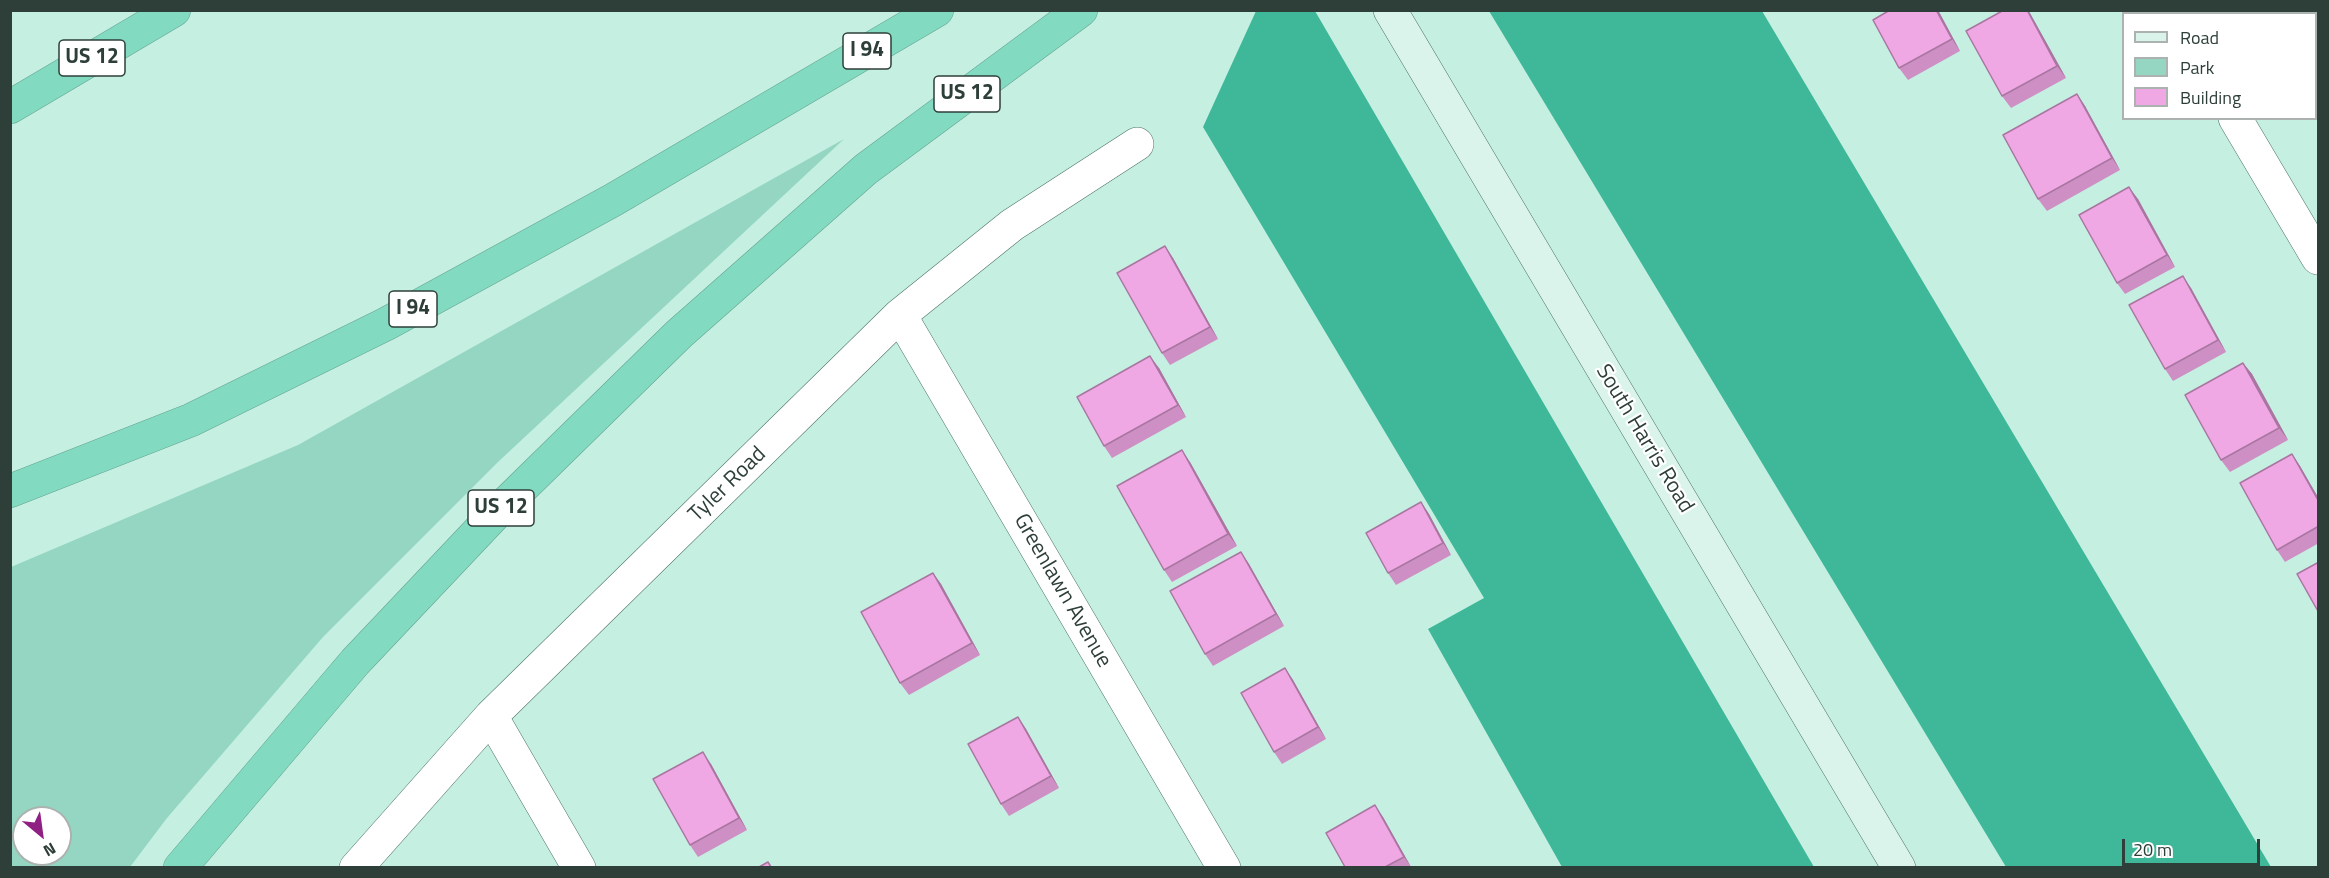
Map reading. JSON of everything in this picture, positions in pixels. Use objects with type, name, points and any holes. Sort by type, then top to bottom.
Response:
[{"type":"highway","name":"US 12","points":[[10,107],[174,10]]},
{"type":"highway","name":"I 94","points":[[10,491],[191,420],[386,324],[612,200],[937,10]]},
{"type":"highway","name":"US 12","points":[[180,867],[355,662],[496,513],[679,334],[866,170],[1081,10]]},
{"type":"main road","name":"South Harris Road","points":[[1394,17],[1899,867]]},
{"type":"street","points":[[2236,120],[2319,258]]},
{"type":"street","name":"Tyler Road","points":[[356,867],[491,716],[900,315],[1012,225],[1137,144]]},
{"type":"street","name":"Greenlawn Avenue","points":[[900,315],[1224,867]]},
{"type":"street","points":[[491,716],[579,867]]},
{"type":"green space","points":[[1256,11],[1315,11],[1814,867],[1562,867],[1428,629],[1484,598],[1203,127]]},
{"type":"green space","points":[[1489,11],[1762,11],[2271,867],[2006,867]]},
{"type":"green space","points":[[844,139],[498,462],[323,637],[167,818],[130,867],[11,867],[11,567],[298,445]]},
{"type":"building","points":[[1890,10],[1936,10],[1952,39],[1899,68],[1873,20]]},
{"type":"building","points":[[2004,10],[2027,10],[2057,66],[2002,96],[1966,31]]},
{"type":"building","points":[[2077,94],[2112,158],[2038,199],[2003,135]]},
{"type":"building","points":[[2129,187],[2167,255],[2117,283],[2079,215]]},
{"type":"building","points":[[1165,246],[1210,327],[1162,353],[1117,273]]},
{"type":"building","points":[[2183,276],[2218,340],[2165,369],[2129,305]]},
{"type":"building","points":[[1150,356],[1178,405],[1104,446],[1077,397]]},
{"type":"building","points":[[2243,363],[2279,428],[2221,460],[2185,395]]},
{"type":"building","points":[[1182,450],[1228,534],[1164,570],[1117,486]]},
{"type":"building","points":[[2292,454],[2319,502],[2319,526],[2277,550],[2240,483]]},
{"type":"building","points":[[1421,502],[1443,543],[1388,573],[1366,533]]},
{"type":"building","points":[[1241,552],[1276,614],[1205,654],[1170,591]]},
{"type":"building","points":[[2319,562],[2319,613],[2297,574]]},
{"type":"building","points":[[933,573],[972,643],[900,683],[861,612]]},
{"type":"building","points":[[1285,668],[1318,727],[1274,752],[1241,693]]},
{"type":"building","points":[[1018,717],[1051,776],[1001,804],[968,744]]},
{"type":"building","points":[[703,752],[739,818],[690,845],[653,779]]},
{"type":"building","points":[[1375,805],[1404,857],[1385,867],[1345,867],[1326,833]]},
{"type":"building","points":[[768,862],[771,867],[759,867]]}]
